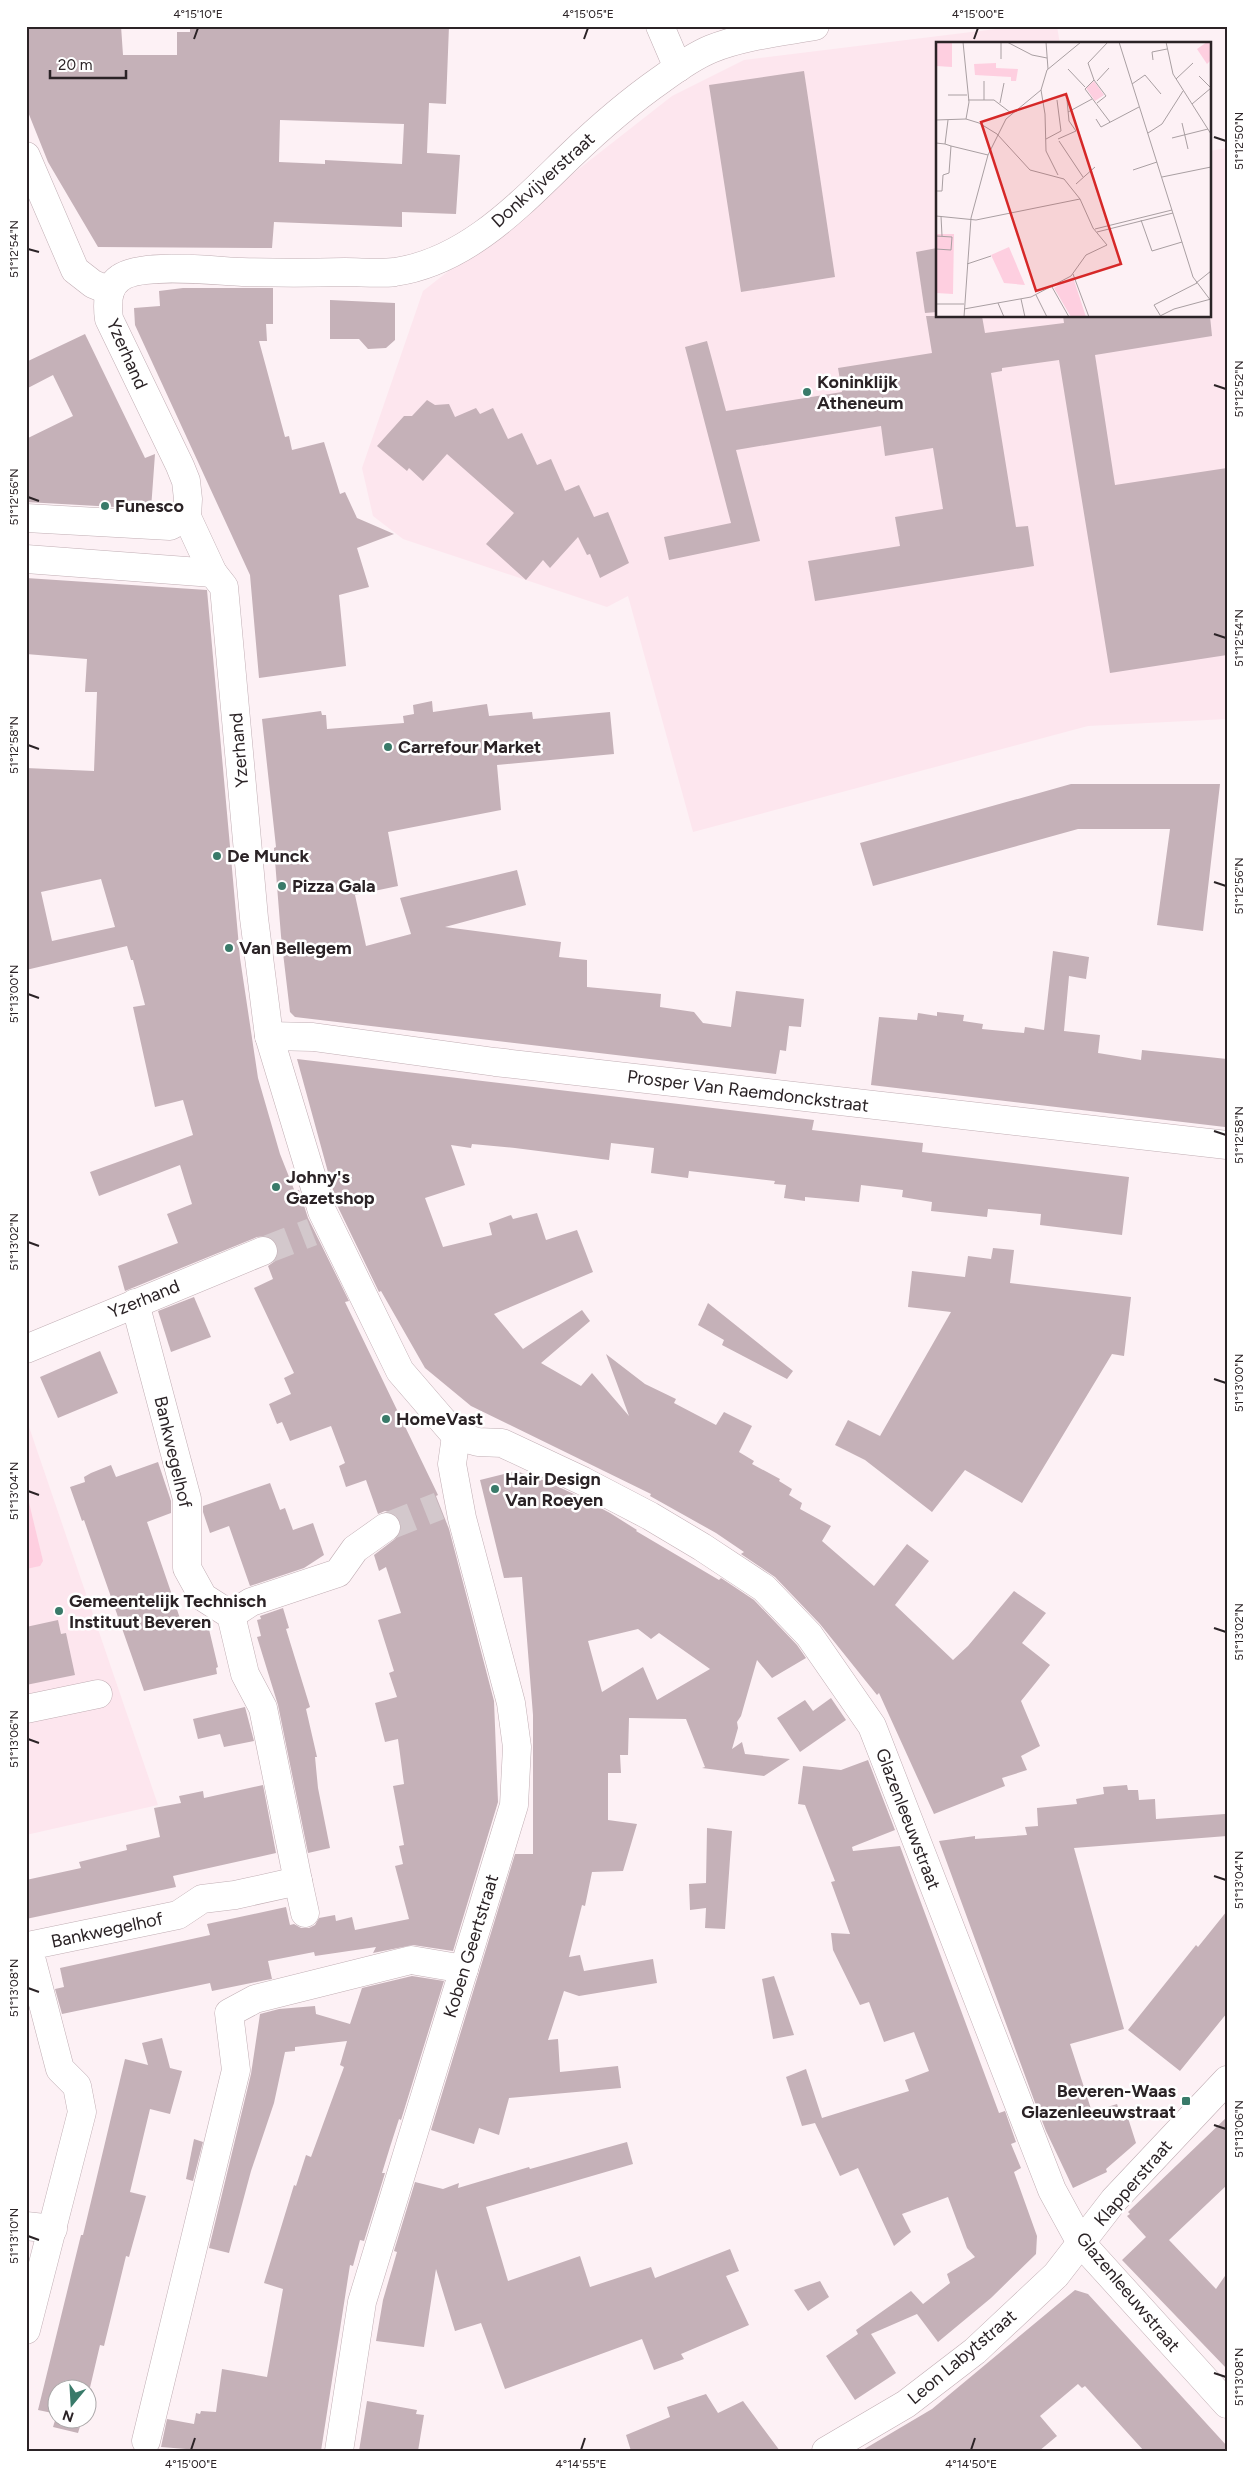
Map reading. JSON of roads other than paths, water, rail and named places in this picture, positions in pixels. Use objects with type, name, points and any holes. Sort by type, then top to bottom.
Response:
[{"type":"street","points":[[660,26],[678,68]]},
{"type":"street","name":"Donkvijverstraat","points":[[110,292],[120,278],[135,271],[395,272],[433,261],[465,246],[508,216],[633,100],[678,68],[710,49],[768,34],[816,26]]},
{"type":"street","points":[[26,156],[55,228],[75,270],[93,284],[110,292]]},
{"type":"street","name":"Yzerhand","points":[[110,292],[107,305],[109,319],[186,481],[187,517],[213,573],[224,587],[254,918],[269,1036],[321,1229],[400,1371],[456,1436]]},
{"type":"street","points":[[26,518],[170,526],[187,517]]},
{"type":"street","points":[[117,524],[125,532],[131,545],[128,557],[120,566]]},
{"type":"street","points":[[26,559],[213,573]]},
{"type":"street","name":"Prosper Van Raemdonckstraat","points":[[269,1036],[313,1037],[496,1062],[1227,1145]]},
{"type":"street","name":"Yzerhand","points":[[26,1349],[263,1251]]},
{"type":"street","name":"Bankwegelhof","points":[[135,1303],[187,1499],[186,1568],[204,1597],[231,1615]]},
{"type":"street","name":"Koben Geertstraat","points":[[339,2451],[362,2302],[514,1805],[517,1747],[512,1703],[448,1502],[456,1436]]},
{"type":"street","name":"Glazenleeuwstraat","points":[[456,1436],[478,1442],[502,1443],[583,1481],[650,1516],[702,1547],[764,1588],[809,1635],[872,1726],[1052,2190],[1082,2243],[1227,2404]]},
{"type":"street","points":[[305,1914],[263,1708],[245,1674],[231,1615],[251,1602],[338,1573],[355,1549],[386,1526]]},
{"type":"street","points":[[26,1709],[98,1694]]},
{"type":"street","name":"Bankwegelhof","points":[[26,2330],[82,2112],[77,2086],[60,2069],[28,1946],[178,1915],[202,1899],[236,1895],[298,1881]]},
{"type":"street","points":[[146,2440],[236,2070],[229,2013],[255,1999],[410,1960],[464,1969]]},
{"type":"street","name":"Klapperstraat","points":[[1082,2243],[1114,2200],[1227,2080]]},
{"type":"street","points":[[26,2226],[53,2229]]},
{"type":"street","name":"Leon Labytstraat","points":[[826,2451],[906,2404],[975,2351],[1056,2274],[1082,2243]]},
{"type":"tunnel","points":[[263,1251],[312,1232]]},
{"type":"tunnel","points":[[386,1527],[439,1506]]},
{"type":"place","name":"Koninklijk Atheneum","points":[[807,392]]},
{"type":"place","name":"Funesco","points":[[105,506]]},
{"type":"place","name":"Carrefour Market","points":[[388,747]]},
{"type":"place","name":"De Munck","points":[[217,856]]},
{"type":"place","name":"Pizza Gala","points":[[282,886]]},
{"type":"place","name":"Van Bellegem","points":[[229,948]]},
{"type":"place","name":"Johny's Gazetshop","points":[[276,1187]]},
{"type":"place","name":"HomeVast","points":[[386,1419]]},
{"type":"place","name":"Hair Design Van Roeyen","points":[[495,1489]]},
{"type":"place","name":"Gemeentelijk Technisch Instituut Beveren","points":[[59,1611]]},
{"type":"place","name":"Beveren-Waas Glazenleeuwstraat","points":[[1186,2101]]}]
